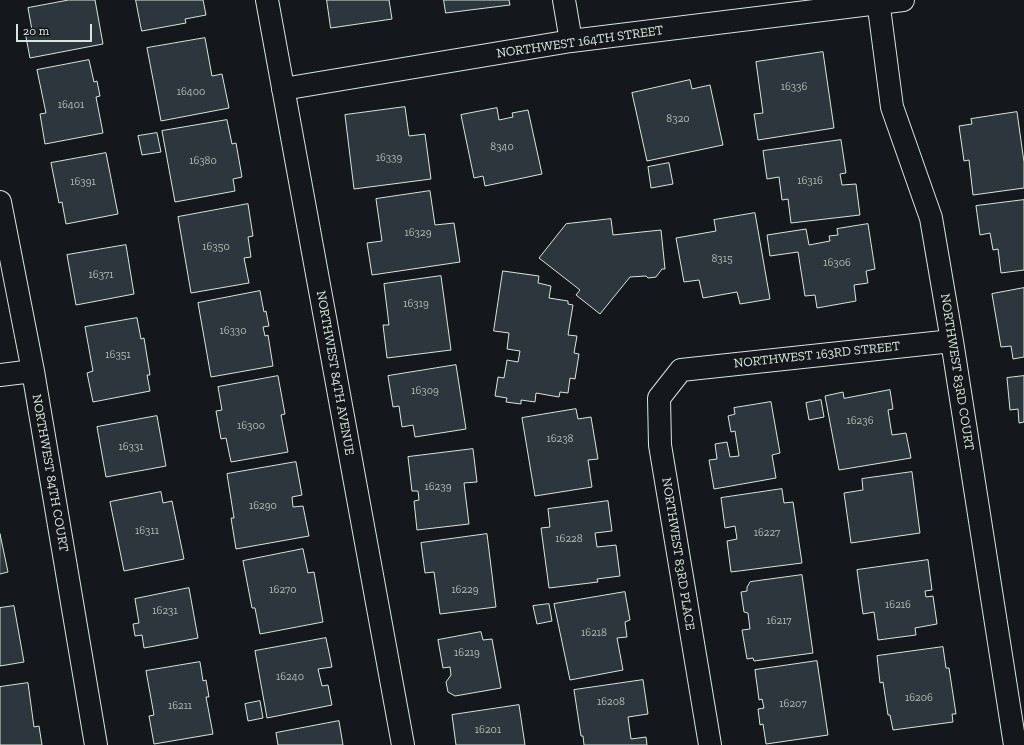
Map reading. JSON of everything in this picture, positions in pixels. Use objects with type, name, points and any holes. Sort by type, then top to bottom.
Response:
[{"type":"street","name":"NORTHWEST 84TH AVENUE","points":[[267,0],[403,745]]},
{"type":"street","points":[[564,0],[571,41]]},
{"type":"street","name":"NORTHWEST 164TH STREET","points":[[283,89],[571,41],[903,0]]},
{"type":"street","name":"NORTHWEST 83RD COURT","points":[[878,2],[892,107],[930,218],[952,341],[1015,745]]},
{"type":"street","name":"NORTHWEST 84TH COURT","points":[[0,202],[33,371],[96,745]]},
{"type":"street","name":"NORTHWEST 163RD STREET","points":[[681,370],[952,341]]},
{"type":"street","name":"NORTHWEST 83RD PLACE","points":[[681,370],[659,398],[660,445],[710,745]]},
{"type":"street","points":[[0,376],[33,371]]},
{"type":"building","points":[[69,0],[95,0],[103,44],[30,58],[25,32],[32,30],[28,8]]},
{"type":"building","points":[[136,0],[203,0],[206,15],[185,19],[186,23],[142,31]]},
{"type":"building","points":[[327,0],[389,0],[392,19],[331,28]]},
{"type":"building","points":[[444,0],[509,0],[510,5],[446,13]]},
{"type":"building","points":[[205,38],[212,76],[222,74],[229,108],[161,121],[147,48]]},
{"type":"building","points":[[823,52],[834,128],[758,140],[754,114],[763,113],[756,62]]},
{"type":"building","points":[[89,60],[94,82],[97,81],[100,96],[96,97],[103,133],[45,144],[40,114],[46,113],[37,70]]},
{"type":"building","points":[[690,80],[692,89],[710,85],[723,145],[647,161],[632,93]]},
{"type":"building","points":[[405,107],[409,136],[425,134],[431,179],[354,189],[345,115]]},
{"type":"building","points":[[497,108],[499,120],[513,117],[512,113],[528,110],[542,174],[485,186],[483,176],[474,178],[461,115]]},
{"type":"building","points":[[1017,112],[1024,162],[1024,188],[973,195],[969,160],[964,161],[959,126],[972,124],[971,119]]},
{"type":"building","points":[[227,120],[232,144],[236,143],[242,177],[233,179],[235,191],[175,202],[162,131]]},
{"type":"building","points":[[157,133],[161,152],[142,155],[138,136]]},
{"type":"building","points":[[841,140],[846,173],[840,174],[842,185],[856,184],[860,215],[791,223],[788,199],[782,200],[779,177],[767,179],[763,151]]},
{"type":"building","points":[[106,153],[118,214],[66,224],[62,202],[59,203],[51,163]]},
{"type":"building","points":[[669,163],[673,184],[651,188],[648,167]]},
{"type":"building","points":[[430,191],[435,225],[454,223],[460,262],[372,275],[367,243],[382,241],[376,199]]},
{"type":"building","points":[[1024,200],[1024,270],[1001,273],[998,249],[993,250],[990,233],[980,235],[976,206]]},
{"type":"building","points":[[248,204],[253,236],[248,237],[251,257],[244,258],[249,283],[191,293],[178,217]]},
{"type":"building","points":[[755,213],[770,299],[740,304],[737,292],[703,298],[699,280],[684,282],[676,238],[716,231],[714,220]]},
{"type":"building","points":[[611,219],[613,235],[661,230],[665,269],[662,269],[656,277],[630,277],[600,314],[576,295],[580,290],[539,258],[566,224]]},
{"type":"building","points":[[868,224],[875,269],[866,271],[868,283],[854,285],[856,301],[817,308],[815,295],[805,296],[798,252],[770,256],[767,235],[806,229],[809,245],[830,241],[829,236],[838,235],[837,229]]},
{"type":"building","points":[[126,245],[134,294],[76,305],[67,255]]},
{"type":"building","points":[[503,271],[539,276],[538,283],[551,286],[549,298],[568,301],[568,304],[573,305],[568,335],[577,336],[574,353],[579,354],[575,379],[570,378],[568,393],[560,392],[559,397],[536,393],[535,402],[521,400],[521,404],[506,402],[507,398],[495,396],[498,377],[504,378],[507,360],[518,362],[520,351],[507,349],[509,333],[494,331]]},
{"type":"building","points":[[441,276],[451,350],[387,358],[383,325],[389,325],[384,284]]},
{"type":"building","points":[[1024,288],[1024,357],[1013,359],[1011,346],[1001,347],[992,294]]},
{"type":"building","points":[[260,291],[264,312],[266,311],[269,326],[263,327],[265,336],[268,335],[273,366],[211,377],[198,303]]},
{"type":"building","points":[[137,318],[141,339],[144,338],[150,375],[147,375],[150,391],[93,402],[87,373],[93,371],[85,327]]},
{"type":"building","points":[[456,365],[466,429],[415,437],[413,425],[402,427],[399,406],[393,407],[388,376]]},
{"type":"building","points":[[278,376],[285,414],[281,415],[288,452],[231,462],[226,438],[221,439],[216,411],[222,410],[218,387]]},
{"type":"building","points":[[1024,376],[1024,422],[1019,423],[1018,409],[1010,410],[1007,378]]},
{"type":"building","points":[[890,390],[893,409],[888,410],[892,435],[906,433],[911,458],[839,470],[825,396],[843,392],[844,398]]},
{"type":"building","points":[[821,400],[824,417],[809,420],[806,403]]},
{"type":"building","points":[[771,402],[780,453],[772,455],[776,478],[714,489],[709,460],[717,459],[715,444],[727,442],[730,457],[739,456],[735,431],[731,432],[728,416],[735,414],[734,408]]},
{"type":"building","points":[[576,409],[578,419],[591,417],[598,459],[588,460],[592,487],[535,496],[522,418]]},
{"type":"building","points":[[157,416],[166,466],[106,477],[97,427]]},
{"type":"building","points":[[473,449],[477,482],[464,483],[469,524],[417,530],[414,501],[419,500],[418,491],[412,491],[408,457]]},
{"type":"building","points":[[296,462],[302,495],[292,497],[293,507],[303,506],[309,536],[236,549],[231,518],[234,518],[227,474]]},
{"type":"building","points":[[912,472],[920,533],[851,543],[844,493],[863,490],[862,479]]},
{"type":"building","points":[[782,489],[784,503],[793,502],[802,563],[731,572],[727,541],[737,539],[735,526],[725,528],[721,498]]},
{"type":"building","points":[[161,492],[163,503],[172,501],[184,559],[124,571],[110,502]]},
{"type":"building","points":[[608,501],[612,531],[595,533],[597,547],[616,545],[620,576],[597,579],[598,582],[549,588],[541,528],[550,527],[548,509]]},
{"type":"building","points":[[0,534],[8,572],[0,574]]},
{"type":"building","points":[[487,534],[496,607],[440,614],[434,572],[425,573],[421,543]]},
{"type":"building","points":[[303,549],[308,573],[314,572],[323,622],[260,634],[255,608],[252,608],[243,561]]},
{"type":"building","points":[[928,560],[932,590],[925,591],[926,597],[933,596],[937,624],[915,628],[916,635],[878,640],[874,612],[863,614],[857,570]]},
{"type":"building","points":[[802,575],[813,653],[754,661],[753,658],[747,659],[742,630],[750,629],[748,613],[744,612],[741,592],[747,591],[747,587],[750,582]]},
{"type":"building","points":[[189,588],[198,638],[144,648],[142,635],[135,636],[133,624],[139,623],[135,599]]},
{"type":"building","points":[[625,592],[630,620],[625,622],[627,637],[617,638],[623,670],[570,680],[554,604]]},
{"type":"building","points":[[549,604],[552,621],[537,624],[533,606]]},
{"type":"building","points":[[14,606],[24,662],[0,666],[0,608]]},
{"type":"building","points":[[481,632],[483,640],[492,639],[501,688],[455,696],[448,692],[446,682],[451,675],[450,667],[443,668],[438,640]]},
{"type":"building","points":[[326,638],[332,667],[318,669],[322,686],[328,685],[332,705],[267,718],[255,651]]},
{"type":"building","points":[[943,647],[946,668],[949,668],[956,714],[952,714],[953,722],[893,730],[890,715],[888,715],[883,682],[880,683],[877,656]]},
{"type":"building","points":[[817,661],[828,735],[766,744],[763,724],[760,725],[758,709],[764,708],[762,699],[759,700],[755,670]]},
{"type":"building","points":[[200,662],[203,681],[206,680],[209,697],[206,697],[213,734],[154,744],[149,716],[154,715],[146,671]]},
{"type":"building","points":[[643,680],[648,714],[628,717],[631,739],[646,737],[647,745],[584,745],[583,736],[581,736],[574,690]]},
{"type":"building","points":[[28,683],[34,727],[39,726],[42,745],[0,745],[0,687]]},
{"type":"building","points":[[260,701],[263,718],[248,721],[245,704]]},
{"type":"building","points":[[519,705],[525,745],[456,745],[452,715]]},
{"type":"building","points":[[339,721],[343,745],[278,745],[276,733]]}]
